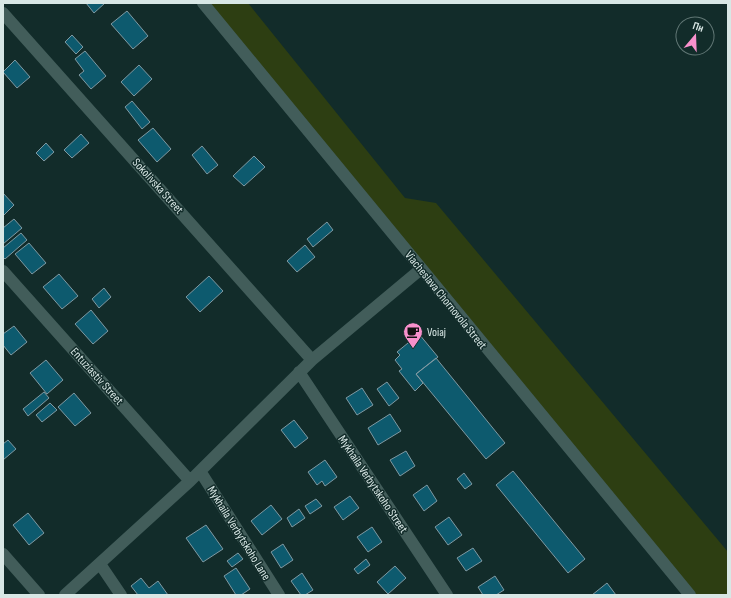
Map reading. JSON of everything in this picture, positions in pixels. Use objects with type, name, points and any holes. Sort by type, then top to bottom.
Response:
[{"type":"street","name":"Viacheslava Chornovola Street","points":[[203,3],[690,595]]},
{"type":"street","name":"Sokolivska Street","points":[[3,13],[312,360]]},
{"type":"street","points":[[65,595],[190,481],[312,360],[421,269]]},
{"type":"street","name":"Entuziastiv Street","points":[[3,271],[190,481]]},
{"type":"street","name":"Mykhaila Verbytskoho Street","points":[[299,372],[447,595]]},
{"type":"street","name":"Mykhaila Verbytskoho Lane","points":[[200,471],[279,595]]},
{"type":"street","points":[[3,554],[39,595]]},
{"type":"street","points":[[100,564],[121,595]]},
{"type":"green space","points":[[204,3],[248,3],[405,198],[436,203],[728,552],[728,595],[690,595]]},
{"type":"building","points":[[86,3],[105,3],[94,13]]},
{"type":"building","points":[[127,11],[148,36],[133,49],[111,24]]},
{"type":"building","points":[[72,35],[83,47],[76,54],[65,42]]},
{"type":"building","points":[[85,51],[106,76],[91,89],[79,75],[84,71],[75,59]]},
{"type":"building","points":[[15,60],[30,77],[17,88],[3,72]]},
{"type":"building","points":[[139,65],[152,79],[134,96],[121,82]]},
{"type":"building","points":[[132,101],[150,122],[142,129],[125,107]]},
{"type":"building","points":[[153,128],[171,149],[157,162],[138,140]]},
{"type":"building","points":[[81,134],[89,143],[72,158],[64,150]]},
{"type":"building","points":[[46,143],[54,152],[44,161],[36,153]]},
{"type":"building","points":[[202,146],[218,165],[207,174],[192,155]]},
{"type":"building","points":[[254,156],[265,167],[244,186],[233,176]]},
{"type":"building","points":[[3,193],[14,205],[3,216]]},
{"type":"building","points":[[14,219],[22,228],[3,244],[3,228]]},
{"type":"building","points":[[327,222],[333,230],[313,247],[307,239]]},
{"type":"building","points":[[21,233],[27,240],[5,259],[3,257],[3,248]]},
{"type":"building","points":[[29,243],[46,263],[32,274],[15,254]]},
{"type":"building","points":[[305,245],[315,257],[297,272],[287,261]]},
{"type":"building","points":[[59,274],[78,296],[62,309],[43,287]]},
{"type":"building","points":[[209,276],[223,291],[200,312],[186,297]]},
{"type":"building","points":[[104,288],[111,297],[99,308],[92,299]]},
{"type":"building","points":[[91,310],[108,331],[93,344],[75,324]]},
{"type":"building","points":[[14,326],[27,342],[11,355],[3,345],[3,334]]},
{"type":"building","points":[[419,334],[438,357],[416,374],[423,383],[415,391],[399,371],[402,369],[395,360],[400,355],[397,352]]},
{"type":"building","points":[[436,358],[505,443],[486,459],[416,374]]},
{"type":"building","points":[[46,360],[63,380],[47,394],[30,373]]},
{"type":"building","points":[[387,382],[399,398],[389,406],[377,389]]},
{"type":"building","points":[[362,388],[373,405],[357,415],[346,398]]},
{"type":"building","points":[[44,392],[49,398],[28,416],[23,409]]},
{"type":"building","points":[[74,393],[91,413],[75,426],[58,407]]},
{"type":"building","points":[[50,403],[57,410],[42,422],[36,415]]},
{"type":"building","points":[[390,414],[401,431],[378,445],[368,428]]},
{"type":"building","points":[[294,420],[308,438],[295,448],[281,430]]},
{"type":"building","points":[[8,440],[16,449],[3,460],[3,444]]},
{"type":"building","points":[[406,451],[415,466],[400,476],[390,460]]},
{"type":"building","points":[[325,460],[337,477],[325,486],[322,481],[317,485],[308,472]]},
{"type":"building","points":[[513,471],[585,559],[568,573],[496,485]]},
{"type":"building","points":[[464,473],[472,484],[465,489],[457,479]]},
{"type":"building","points":[[427,485],[437,501],[424,511],[413,495]]},
{"type":"building","points":[[350,496],[359,508],[343,520],[334,507]]},
{"type":"building","points":[[316,499],[322,506],[310,514],[305,506]]},
{"type":"building","points":[[271,505],[282,519],[262,535],[251,521]]},
{"type":"building","points":[[299,509],[305,518],[292,527],[287,518]]},
{"type":"building","points":[[28,513],[44,533],[29,545],[13,525]]},
{"type":"building","points":[[449,517],[462,535],[448,545],[435,527]]},
{"type":"building","points":[[206,525],[223,549],[203,562],[186,538]]},
{"type":"building","points":[[372,527],[382,542],[368,552],[357,537]]},
{"type":"building","points":[[283,544],[293,560],[281,568],[271,552]]},
{"type":"building","points":[[473,548],[482,561],[466,571],[457,558]]},
{"type":"building","points":[[238,553],[243,559],[232,567],[227,561]]},
{"type":"building","points":[[366,559],[370,565],[358,574],[354,569]]},
{"type":"building","points":[[395,566],[406,578],[388,594],[377,582]]},
{"type":"building","points":[[236,568],[250,589],[241,595],[236,595],[224,576]]},
{"type":"building","points":[[302,573],[313,590],[305,595],[301,595],[291,581]]},
{"type":"building","points":[[495,576],[504,590],[496,595],[483,595],[478,587]]},
{"type":"building","points":[[141,578],[149,588],[158,581],[168,595],[138,595],[131,586]]},
{"type":"building","points":[[607,583],[616,595],[592,595]]},
{"type":"place","name":"Voiaj","points":[[413,349]]}]
